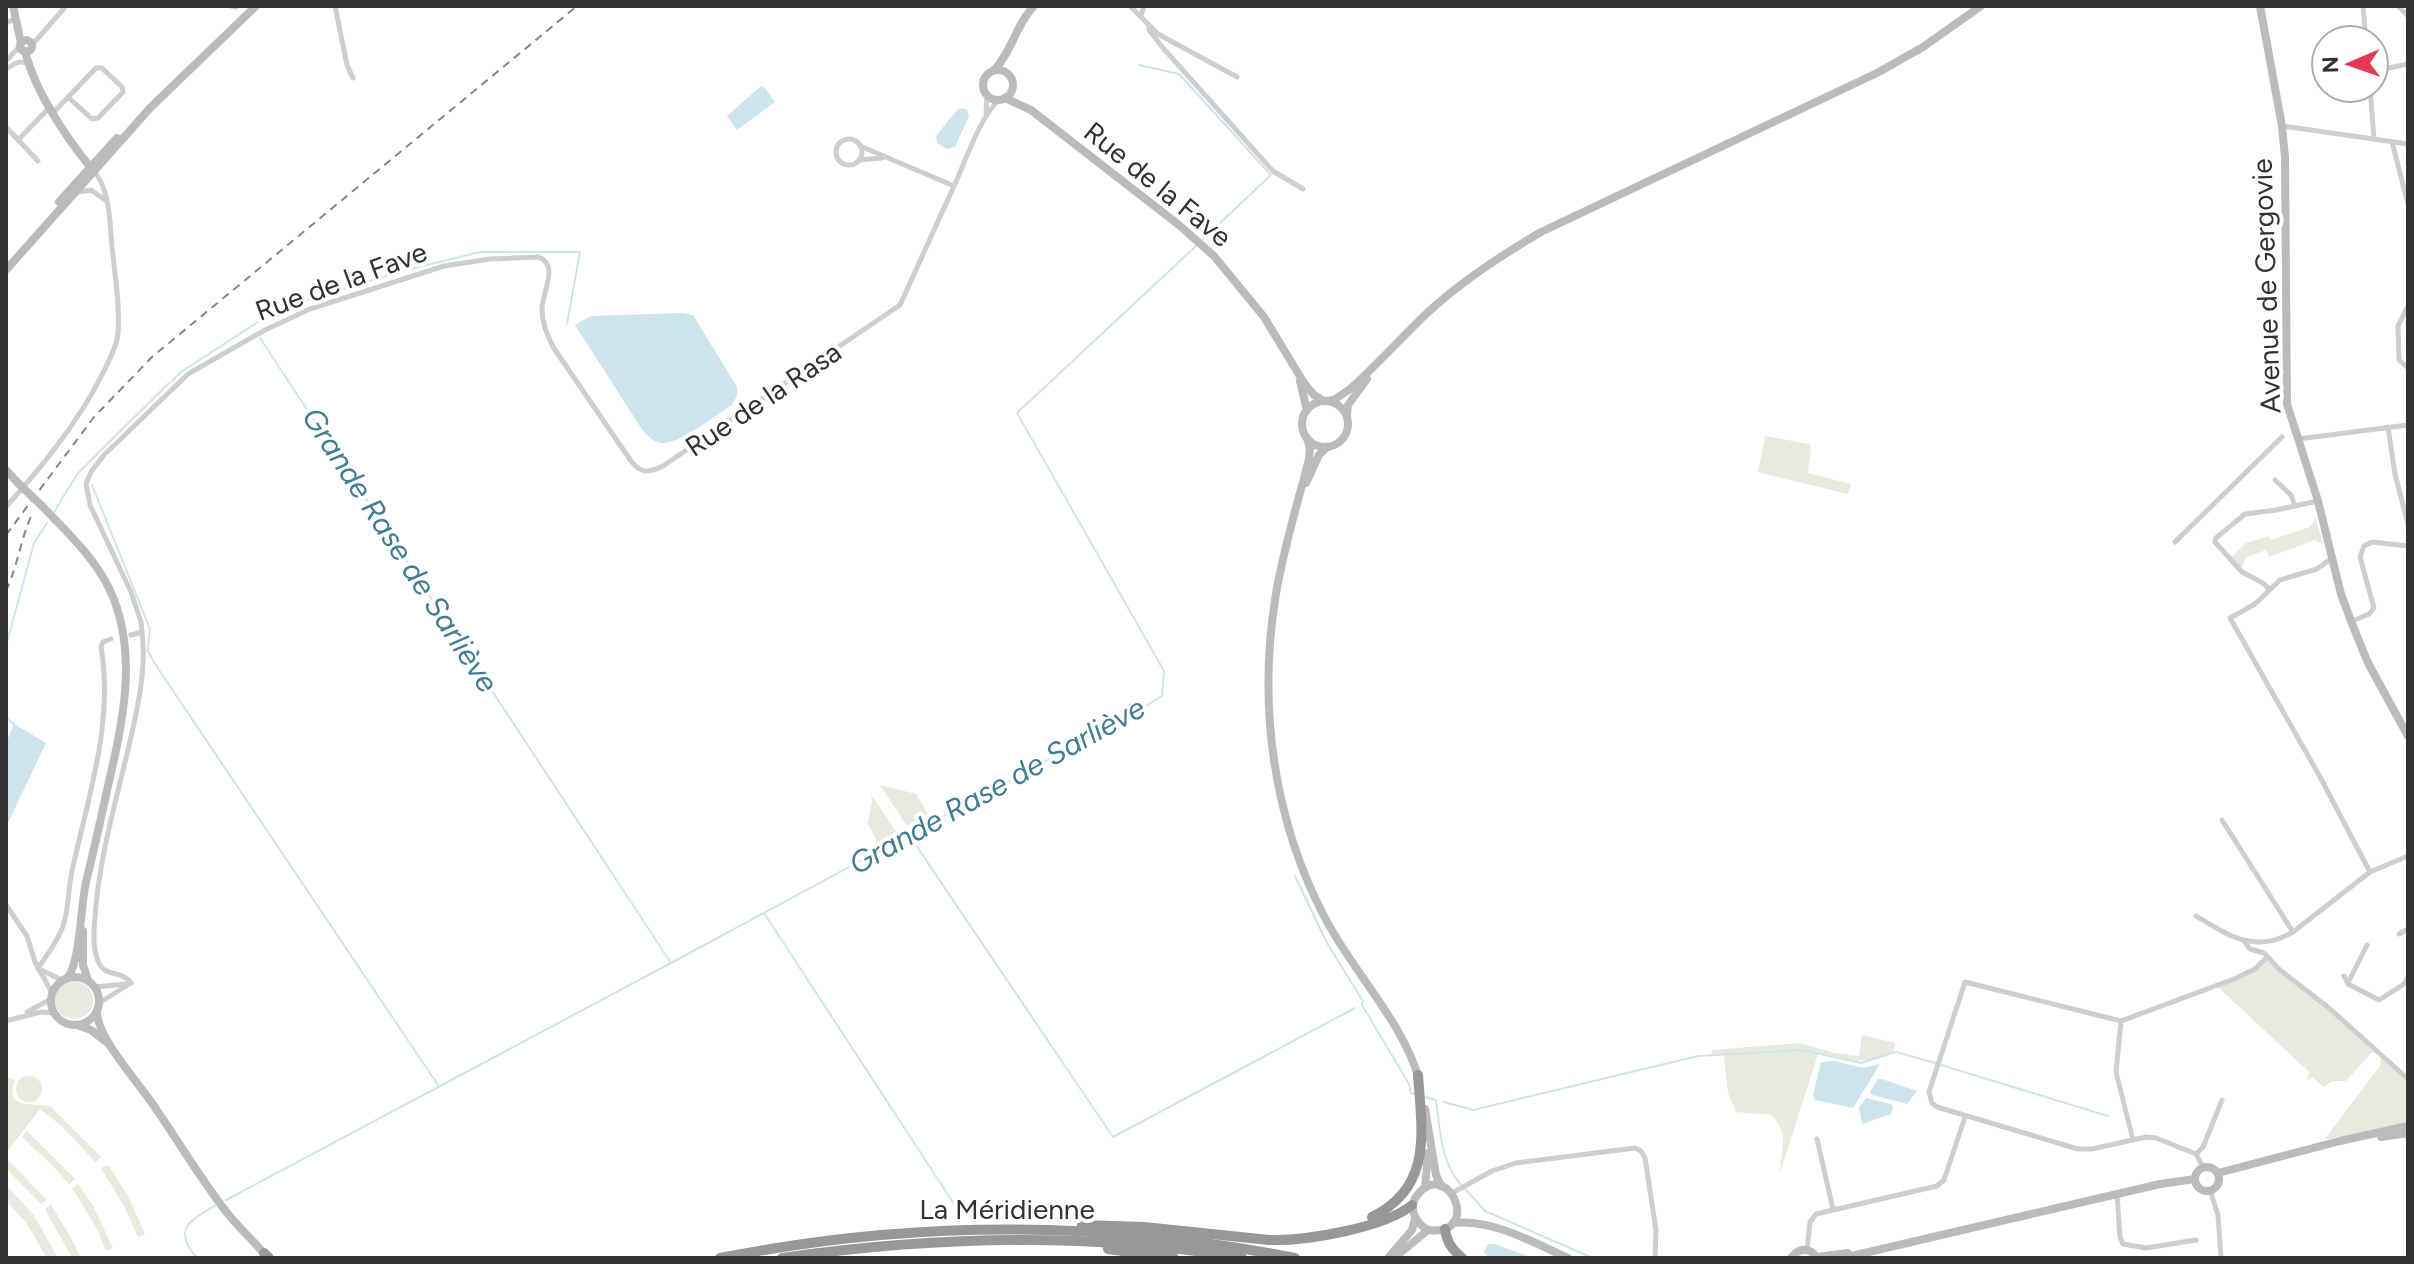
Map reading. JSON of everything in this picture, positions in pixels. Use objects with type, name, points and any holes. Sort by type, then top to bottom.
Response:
[{"type":"highway","points":[[1312,1238],[1368,1219],[1395,1203],[1406,1190],[1422,1153],[1418,1075]]},
{"type":"highway","points":[[1012,1228],[1119,1225],[1269,1240],[1312,1238],[1392,1217],[1412,1205]]},
{"type":"highway","points":[[1449,1226],[1447,1242],[1462,1258]]},
{"type":"highway","name":"La Méridienne","points":[[720,1258],[864,1236],[1012,1228],[1147,1236],[1295,1258]]},
{"type":"highway","points":[[1019,1239],[1174,1258]]},
{"type":"highway","name":"La Méridienne","points":[[782,1258],[892,1244],[1019,1239],[1144,1245],[1242,1258]]},
{"type":"main road","points":[[13,6],[31,68],[51,110],[91,169]]},
{"type":"main road","points":[[230,31],[248,6]]},
{"type":"main road","points":[[6,270],[71,196],[102,152],[256,6]]},
{"type":"main road","points":[[1012,42],[1007,65],[1013,89],[1002,99],[987,95],[983,81],[985,76],[1001,63],[1012,42],[1028,12],[1034,6]]},
{"type":"main road","points":[[1441,1186],[1436,1175],[1418,1075],[1400,1035],[1354,968],[1325,918],[1299,861],[1281,799],[1270,732],[1268,664],[1275,598],[1309,459],[1310,449],[1302,424],[1307,410],[1317,402],[1334,400],[1350,389],[1443,299],[1512,249],[1541,232],[1879,72],[1923,47],[1981,6]]},
{"type":"main road","name":"Avenue de Gergovie","points":[[2260,6],[2282,126],[2286,183],[2287,404],[2351,621],[2368,663],[2408,736]]},
{"type":"main road","points":[[994,70],[1008,73]]},
{"type":"main road","name":"Rue de la Fave","points":[[1013,89],[1031,110],[1194,237],[1233,277],[1277,338],[1304,383],[1314,395],[1325,401]]},
{"type":"main road","name":"Rue de la Fave","points":[[1002,99],[1031,110]]},
{"type":"main road","points":[[6,263],[151,107]]},
{"type":"main road","points":[[77,149],[94,154],[102,152]]},
{"type":"main road","name":"Rue de la Fave","points":[[1277,338],[1301,384],[1307,410]]},
{"type":"main road","points":[[1295,514],[1319,455],[1344,436],[1348,405],[1380,362]]},
{"type":"main road","points":[[1325,401],[1338,405],[1346,416]]},
{"type":"main road","points":[[1307,438],[1312,443],[1327,447]]},
{"type":"main road","points":[[6,470],[87,553],[109,589],[120,619],[126,650],[126,694],[83,895],[77,965],[52,996],[56,1014],[68,1024],[91,1030],[110,1045]]},
{"type":"main road","points":[[94,851],[83,930],[83,965],[92,984],[98,1007],[97,1018],[110,1045],[204,1182],[242,1232],[267,1256]]},
{"type":"main road","points":[[67,978],[92,984]]},
{"type":"main road","points":[[76,1025],[88,1021],[98,1007]]},
{"type":"main road","points":[[2218,1173],[2408,1126]]},
{"type":"main road","points":[[2290,1154],[2408,1133]]},
{"type":"main road","points":[[1425,1188],[1429,1140]]},
{"type":"main road","points":[[2203,1167],[2210,1167],[2218,1173],[2218,1183],[2210,1190],[2200,1188],[2195,1179],[2203,1167]]},
{"type":"main road","points":[[1843,1258],[2117,1194],[2195,1179]]},
{"type":"main road","points":[[1449,1226],[1458,1208],[1456,1199],[1460,1190],[1441,1186],[1425,1188],[1416,1195],[1412,1205],[1415,1219],[1428,1230],[1484,1224]]},
{"type":"main road","points":[[1458,1208],[1484,1224],[1568,1258]]},
{"type":"main road","points":[[1388,1258],[1412,1230],[1415,1219]]},
{"type":"main road","points":[[1394,1258],[1428,1230]]},
{"type":"main road","points":[[1791,1258],[1795,1253],[1807,1250],[1817,1257],[1857,1253]]},
{"type":"street","points":[[6,61],[39,36],[66,6]]},
{"type":"street","points":[[335,6],[347,65],[353,78]]},
{"type":"street","points":[[1130,6],[1141,15],[1163,48],[1273,171],[1303,189]]},
{"type":"street","points":[[2398,6],[2408,16]]},
{"type":"street","points":[[1141,15],[1144,7]]},
{"type":"street","points":[[6,23],[17,19]]},
{"type":"street","points":[[1149,27],[1237,77]]},
{"type":"street","points":[[6,69],[21,61],[31,68]]},
{"type":"street","points":[[18,140],[99,67],[122,87],[123,92],[98,118],[92,119],[68,97]]},
{"type":"street","points":[[985,119],[987,95]]},
{"type":"street","points":[[887,159],[844,164],[838,159],[836,151],[839,144],[847,140],[856,142],[887,159],[907,164],[954,186],[985,119],[1002,99]]},
{"type":"street","points":[[2371,104],[2374,139]]},
{"type":"street","points":[[2282,126],[2408,144]]},
{"type":"street","points":[[6,127],[38,161]]},
{"type":"street","points":[[2392,142],[2408,204]]},
{"type":"street","points":[[859,160],[860,146]]},
{"type":"street","points":[[6,507],[68,433],[89,400],[117,343],[118,317],[109,211],[99,177],[91,169]]},
{"type":"street","name":"Rue de la Rasa","points":[[553,347],[638,469],[644,472],[656,470],[900,305],[954,186]]},
{"type":"street","points":[[71,196],[91,190],[106,200]]},
{"type":"street","name":"Rue de la Fave","points":[[131,983],[126,976],[110,973],[100,966],[95,925],[103,861],[137,710],[143,660],[142,632],[131,592],[90,505],[86,484],[91,472],[104,455],[188,374],[301,313],[430,270],[490,259],[544,259],[549,270],[542,312],[553,347]]},
{"type":"street","points":[[2408,306],[2398,330],[2399,360],[2408,368]]},
{"type":"street","points":[[2298,439],[2408,425]]},
{"type":"street","points":[[2388,427],[2395,474],[2408,524]]},
{"type":"street","points":[[2175,542],[2282,437]]},
{"type":"street","points":[[2275,480],[2291,495],[2295,506]]},
{"type":"street","points":[[2269,589],[2236,567],[2218,547],[2216,538],[2245,514],[2318,501]]},
{"type":"street","points":[[2351,621],[2369,614],[2374,608],[2360,557],[2364,546],[2372,542],[2408,546]]},
{"type":"street","points":[[2332,558],[2317,569],[2280,580],[2255,604],[2230,618],[2370,872]]},
{"type":"street","points":[[2317,569],[2336,574]]},
{"type":"street","points":[[131,635],[142,632]]},
{"type":"street","points":[[38,968],[63,928],[65,919],[71,873],[104,719],[105,681],[101,647],[103,642],[111,639]]},
{"type":"street","points":[[2222,820],[2293,932]]},
{"type":"street","points":[[2196,916],[2231,937],[2244,941],[2271,941],[2293,932],[2370,872],[2408,856]]},
{"type":"street","points":[[6,905],[27,936],[52,996],[16,1018]]},
{"type":"street","points":[[2399,934],[2408,929]]},
{"type":"street","points":[[2244,941],[2247,947],[2261,951],[2329,1008],[2408,1079]]},
{"type":"street","points":[[2348,984],[2367,945]]},
{"type":"street","points":[[2203,1167],[2196,1154],[2156,1138],[2078,1149],[1965,1117],[1932,1103],[1929,1092],[1965,982],[2121,1021],[2234,979],[2255,969],[2267,957]]},
{"type":"street","points":[[38,968],[67,978]]},
{"type":"street","points":[[2344,976],[2348,984],[2379,1000],[2404,984],[2408,977]]},
{"type":"street","points":[[92,984],[131,983]]},
{"type":"street","points":[[98,1007],[131,983]]},
{"type":"street","points":[[6,1021],[41,1012],[56,1014]]},
{"type":"street","points":[[2121,1021],[2116,1072],[2133,1140]]},
{"type":"street","points":[[2196,1154],[2203,1147],[2222,1100]]},
{"type":"street","points":[[1807,1250],[1810,1222],[1816,1214],[1937,1186],[1944,1180],[1965,1117]]},
{"type":"street","points":[[1817,1139],[1833,1209]]},
{"type":"street","points":[[1460,1190],[1492,1171],[1516,1163],[1635,1148],[1645,1158],[1656,1230],[1655,1258]]},
{"type":"street","points":[[2210,1190],[2218,1215],[2221,1258]]},
{"type":"street","points":[[2117,1194],[2123,1244],[2146,1248],[2196,1240]]},
{"type":"shaded area","points":[[1765,436],[1809,444],[1808,473],[1851,484],[1848,494],[1758,472]]},
{"type":"shaded area","points":[[2316,518],[2323,544],[2315,540],[2269,557],[2266,550],[2247,557],[2241,568],[2231,557],[2246,543],[2269,536],[2271,540],[2310,527]]},
{"type":"shaded area","points":[[880,785],[916,794],[928,814],[907,826]]},
{"type":"shaded area","points":[[871,794],[897,833],[878,845],[868,823]]},
{"type":"shaded area","points":[[2268,959],[2375,1053],[2371,1053],[2346,1081],[2333,1081],[2324,1087],[2312,1077],[2306,1081],[2310,1073],[2218,987]]},
{"type":"shaded area","points":[[74,981],[88,986],[93,1000],[88,1014],[74,1019],[60,1014],[55,1000],[60,986]]},
{"type":"shaded area","points":[[1862,1035],[1895,1043],[1894,1053],[1856,1061],[1818,1054],[1780,1173],[1783,1137],[1778,1123],[1772,1115],[1736,1112],[1728,1093],[1724,1055],[1711,1056],[1712,1050],[1799,1043],[1859,1056]]},
{"type":"shaded area","points":[[2381,1058],[2408,1081],[2408,1123],[2324,1140],[2380,1066]]},
{"type":"shaded area","points":[[29,1076],[38,1080],[42,1089],[38,1098],[29,1102],[20,1098],[16,1089],[20,1080]]},
{"type":"shaded area","points":[[6,1077],[15,1080],[13,1090],[17,1101],[52,1108],[101,1157],[95,1162],[63,1127],[40,1109],[6,1153]]},
{"type":"shaded area","points":[[27,1131],[75,1179],[69,1184],[22,1137]]},
{"type":"shaded area","points":[[6,1158],[47,1200],[41,1204],[6,1168]]},
{"type":"shaded area","points":[[108,1165],[127,1194],[145,1234],[138,1237],[101,1168]]},
{"type":"shaded area","points":[[78,1184],[92,1204],[113,1248],[106,1251],[97,1229],[72,1188]]},
{"type":"shaded area","points":[[6,1185],[33,1214],[58,1258],[47,1258],[25,1221],[6,1201]]},
{"type":"shaded area","points":[[51,1205],[81,1258],[72,1258],[45,1209]]},
{"type":"water","points":[[761,86],[775,102],[737,130],[727,116]]},
{"type":"water","points":[[962,108],[967,110],[969,116],[955,147],[947,149],[937,143],[936,136]]},
{"type":"water","points":[[693,315],[737,387],[737,396],[732,405],[698,428],[679,439],[662,443],[653,440],[641,428],[575,325],[591,316]]},
{"type":"water","points":[[14,724],[46,743],[6,827],[6,743]]},
{"type":"water","points":[[1835,1061],[1862,1068],[1880,1064],[1853,1108],[1815,1100],[1813,1095],[1821,1062]]},
{"type":"water","points":[[1878,1079],[1917,1091],[1907,1104],[1872,1095],[1870,1092]]},
{"type":"water","points":[[1866,1098],[1891,1104],[1891,1114],[1862,1124],[1859,1108]]},
{"type":"water","points":[[1488,1244],[1534,1258],[1489,1258],[1484,1252]]},
{"type":"waterway","name":"Grande Rase de Sarliève","points":[[1139,65],[1179,74],[1271,175],[1203,239]]},
{"type":"waterway","name":"Grande Rase de Sarliève","points":[[671,963],[1162,696],[1164,671],[1017,413],[1196,246]]},
{"type":"waterway","points":[[172,381],[258,322],[295,304],[403,271],[480,252],[580,252],[567,324]]},
{"type":"waterway","name":"Grande Rase de Sarliève","points":[[226,1200],[671,963],[260,338]]},
{"type":"waterway","points":[[54,512],[78,473],[169,383]]},
{"type":"waterway","points":[[92,485],[150,629],[148,651],[157,667],[438,1085]]},
{"type":"waterway","points":[[6,646],[34,543],[47,523]]},
{"type":"waterway","points":[[6,718],[14,724]]},
{"type":"waterway","points":[[909,835],[1113,1137],[1355,1008]]},
{"type":"waterway","points":[[1295,876],[1327,943],[1362,1004]]},
{"type":"waterway","points":[[764,913],[958,1210]]},
{"type":"waterway","points":[[1362,1005],[1409,1084],[1411,1093],[1415,1094]]},
{"type":"waterway","points":[[1444,1102],[1473,1110],[1698,1056],[1802,1050],[1861,1063],[1896,1052],[1935,1063]]},
{"type":"waterway","points":[[1941,1065],[2108,1116]]},
{"type":"waterway","points":[[1425,1097],[1436,1100],[1445,1155],[1461,1185]]},
{"type":"waterway","points":[[1465,1189],[1485,1211],[1593,1258]]},
{"type":"waterway","name":"Grande Rase de Sarliève","points":[[197,1258],[186,1240],[187,1227],[216,1205]]},
{"type":"railway","points":[[6,535],[94,417],[152,357],[577,6]]},
{"type":"railway","points":[[6,591],[33,512]]}]
